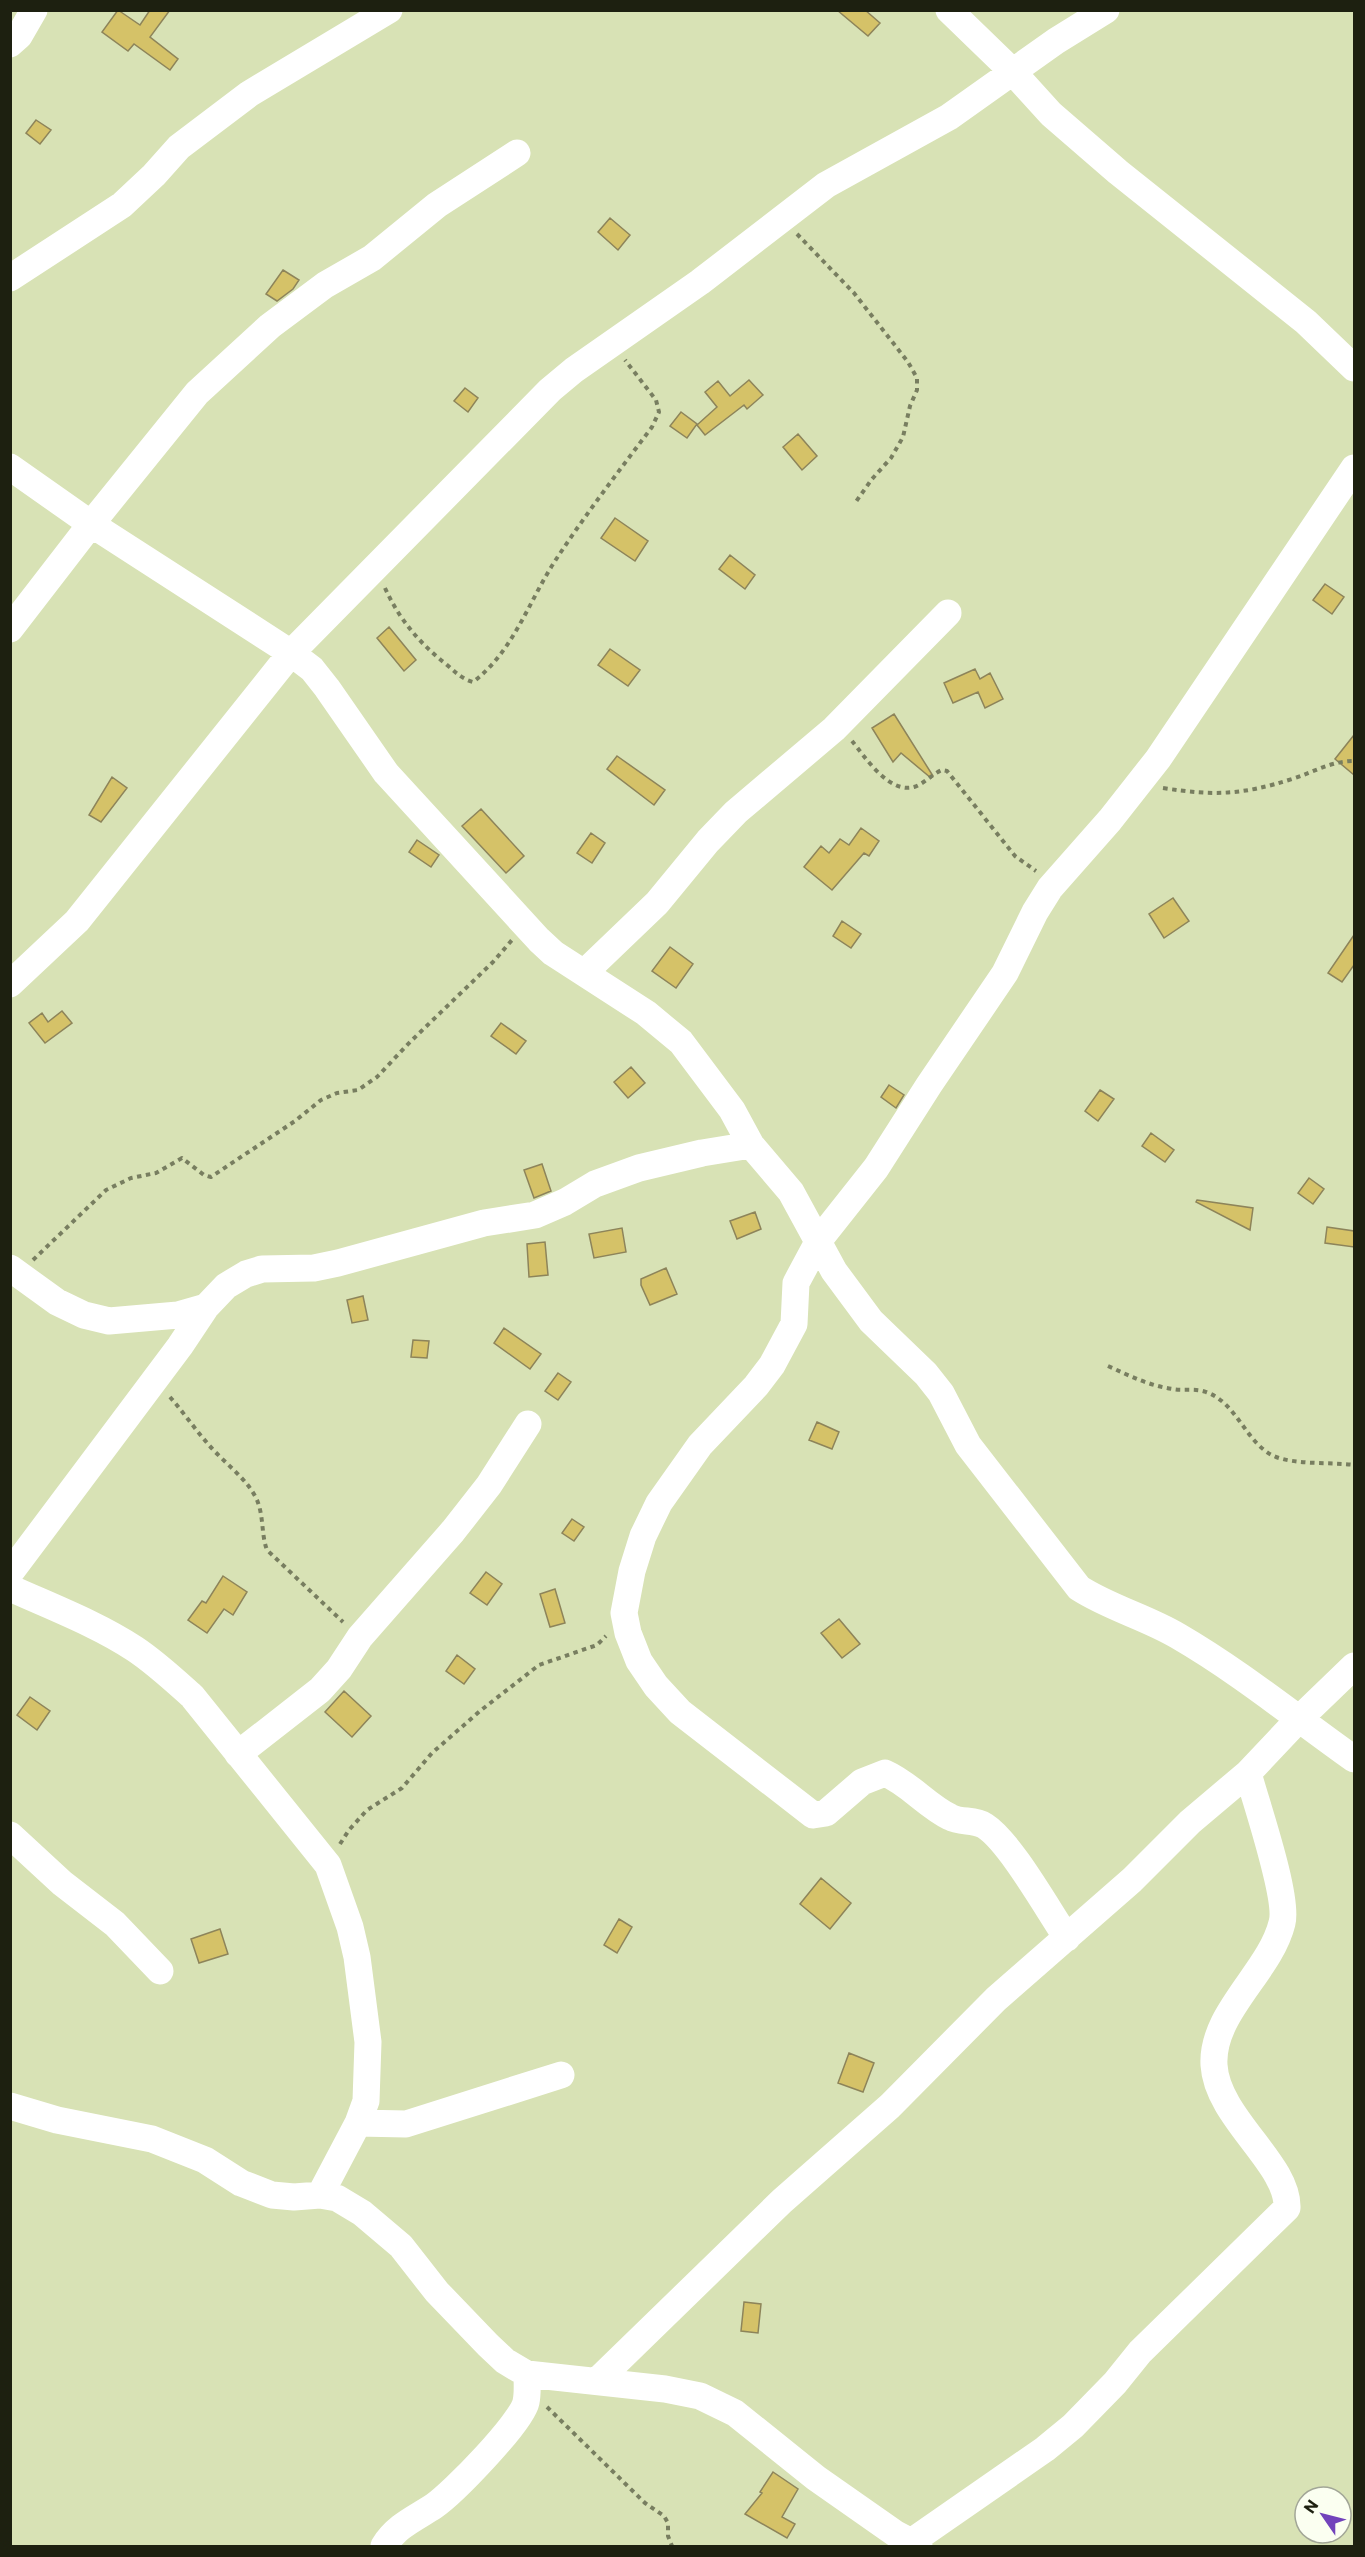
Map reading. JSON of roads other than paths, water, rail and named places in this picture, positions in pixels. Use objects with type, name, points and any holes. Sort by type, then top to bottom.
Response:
[{"type":"street","points":[[10,44],[19,36],[34,10]]},
{"type":"street","points":[[10,278],[122,205],[179,147],[249,93],[389,10]]},
{"type":"street","points":[[949,10],[1012,71],[1051,114],[1118,172],[1306,322],[1354,368]]},
{"type":"street","points":[[10,984],[78,921],[291,653],[550,390],[574,370],[700,282],[826,185],[949,117],[1012,71],[1106,10]]},
{"type":"street","points":[[10,629],[197,393],[270,326],[325,285],[372,258],[438,205],[517,153]]},
{"type":"street","points":[[10,467],[91,524],[291,653],[312,669],[386,773],[553,953],[646,1013],[681,1042],[732,1110],[751,1145],[791,1192],[834,1271],[871,1322],[926,1374],[941,1393],[968,1445],[1079,1588],[1099,1601],[1176,1634],[1229,1668],[1354,1759]]},
{"type":"street","points":[[1067,1938],[1007,1848],[994,1833],[978,1822],[950,1818],[900,1780],[885,1773],[862,1782],[826,1813],[813,1815],[680,1712],[656,1686],[639,1661],[628,1634],[624,1613],[632,1571],[643,1536],[659,1503],[700,1445],[756,1386],[781,1350],[794,1324],[796,1283],[819,1240],[891,1146],[929,1084],[1005,973],[1035,912],[1060,876],[1133,793],[1354,468]]},
{"type":"street","points":[[584,973],[657,903],[708,841],[736,812],[834,729],[948,613]]},
{"type":"street","points":[[10,1573],[180,1346],[206,1307],[226,1286],[246,1274],[262,1269],[314,1268],[339,1263],[484,1223],[535,1215],[565,1202],[595,1184],[639,1167],[751,1145]]},
{"type":"street","points":[[15,1271],[57,1302],[84,1316],[109,1321],[178,1315],[206,1307]]},
{"type":"street","points":[[238,1754],[320,1690],[339,1669],[360,1637],[453,1531],[489,1485],[528,1424]]},
{"type":"street","points":[[10,1588],[76,1617],[136,1649],[192,1696],[328,1865],[350,1927],[357,1957],[368,2042],[366,2101],[358,2123],[320,2195]]},
{"type":"street","points":[[597,2381],[782,2201],[890,2106],[996,1999],[1132,1880],[1190,1822],[1248,1773],[1354,1666]]},
{"type":"street","points":[[10,2106],[57,2120],[171,2145],[205,2160],[241,2182],[272,2194],[294,2197],[320,2195],[337,2198],[382,2229],[401,2246],[436,2292],[488,2345],[527,2379],[597,2381],[666,2389],[700,2396],[735,2413],[816,2478],[915,2544],[1073,2426],[1115,2383],[1140,2352],[1287,2208],[1285,2188],[1222,2097],[1214,2066],[1222,2028],[1274,1943],[1283,1922],[1282,1898],[1248,1773]]},
{"type":"street","points":[[10,1835],[62,1883],[115,1924],[160,1971]]},
{"type":"street","points":[[358,2123],[406,2124],[561,2075]]},
{"type":"street","points":[[384,2547],[405,2523],[449,2493],[493,2448],[523,2410],[527,2401],[527,2379]]}]
